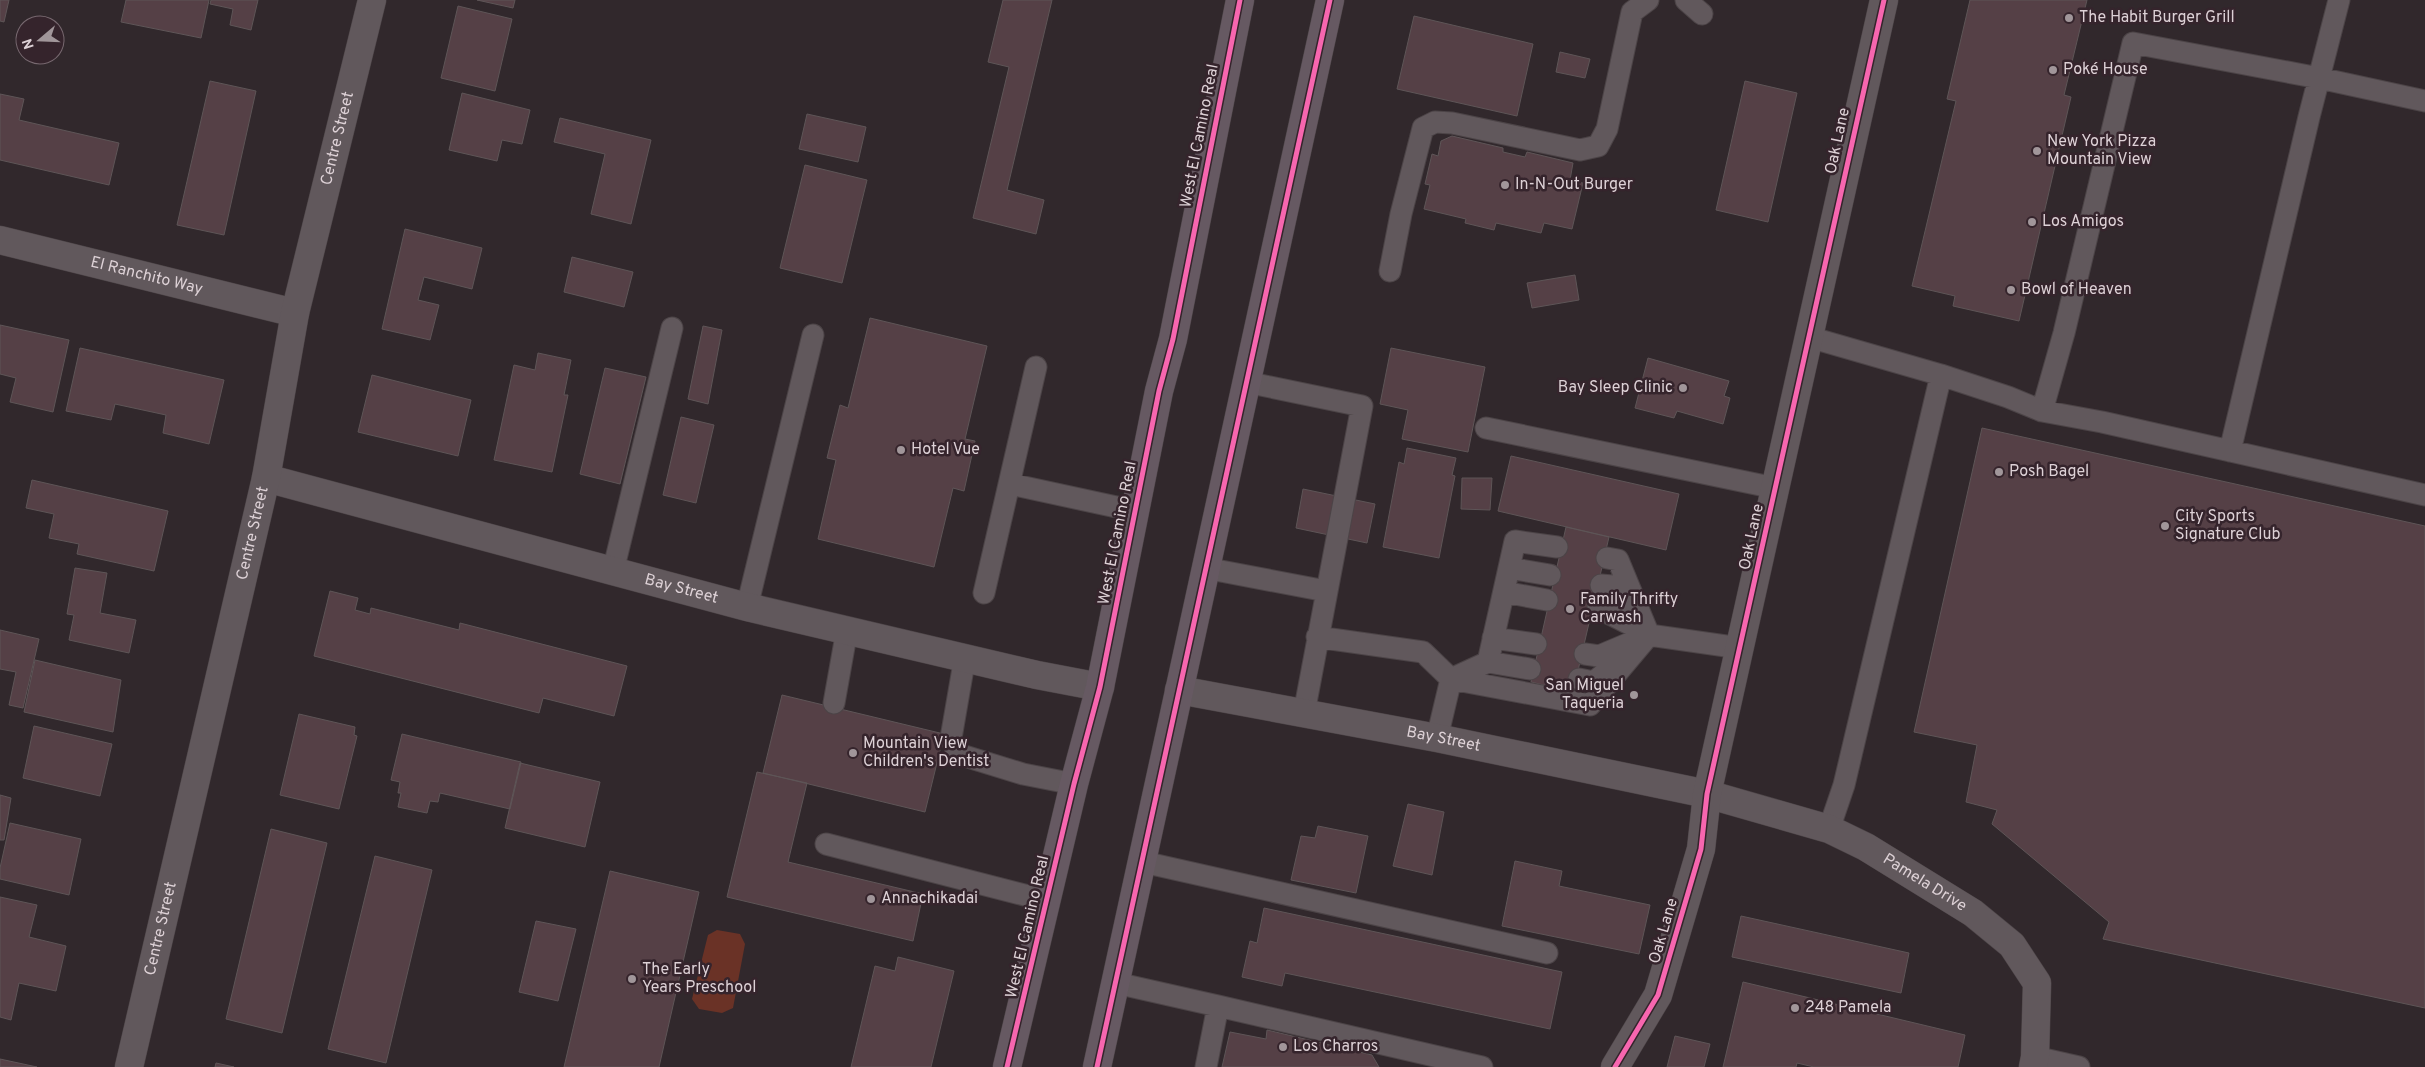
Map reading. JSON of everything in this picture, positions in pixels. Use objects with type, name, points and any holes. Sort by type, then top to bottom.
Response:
[{"type":"main road","name":"West El Camino Real","points":[[1007,1067],[1048,901],[1074,784],[1100,687],[1159,391],[1173,339],[1240,0]]},
{"type":"main road","points":[[1097,1067],[1330,0]]},
{"type":"street","name":"Centre Street","points":[[129,1067],[266,478],[295,313],[372,0]]},
{"type":"street","name":"Oak Lane","points":[[1615,1067],[1658,995],[1701,849],[1707,794],[1884,0]]},
{"type":"street","name":"El Ranchito Way","points":[[0,240],[295,313]]},
{"type":"street","name":"Bay Street","points":[[266,478],[747,607],[1037,675],[1100,687]]},
{"type":"street","name":"Bay Street","points":[[1179,690],[1437,738],[1707,794]]},
{"type":"street","name":"Pamela Drive","points":[[1707,794],[1829,829],[1866,847],[1973,913],[2012,945],[2036,983],[2034,1062]]},
{"type":"lane","points":[[1390,271],[1401,214],[1423,128],[1434,122],[1452,123],[1580,150],[1598,146],[1607,129],[1632,12],[1648,0]]},
{"type":"lane","points":[[1686,0],[1702,14]]},
{"type":"lane","points":[[2230,451],[2318,78],[2339,0]]},
{"type":"lane","points":[[2042,411],[2064,332],[2133,43],[2318,78],[2425,101]]},
{"type":"lane","points":[[614,571],[672,328]]},
{"type":"lane","points":[[747,607],[813,335]]},
{"type":"lane","points":[[1809,337],[1941,375],[2008,397],[2042,411],[2425,495]]},
{"type":"lane","points":[[984,593],[1036,367]]},
{"type":"lane","points":[[1829,829],[1844,785],[1941,375]]},
{"type":"lane","points":[[1246,382],[1362,406],[1304,713]]},
{"type":"lane","points":[[1486,428],[1775,488]]},
{"type":"lane","points":[[1010,484],[1135,511]]},
{"type":"lane","points":[[1488,662],[1515,541],[1557,547]]},
{"type":"lane","points":[[1607,558],[1618,560],[1649,634]]},
{"type":"lane","points":[[1205,568],[1326,591]]},
{"type":"lane","points":[[1509,568],[1550,575]]},
{"type":"lane","points":[[1600,585],[1613,586],[1649,634]]},
{"type":"lane","points":[[1504,592],[1547,600]]},
{"type":"lane","points":[[1598,608],[1649,634],[1740,648]]},
{"type":"lane","points":[[834,703],[847,630]]},
{"type":"lane","points":[[1317,637],[1423,652],[1452,680],[1590,705],[1649,634]]},
{"type":"lane","points":[[1585,654],[1599,656],[1649,634]]},
{"type":"lane","points":[[1579,679],[1594,682],[1649,634]]},
{"type":"lane","points":[[1493,638],[1536,644]]},
{"type":"lane","points":[[965,657],[951,738],[958,754],[1023,774],[1074,784]]},
{"type":"lane","points":[[1437,738],[1452,680],[1488,662],[1530,669]]},
{"type":"lane","points":[[826,844],[1048,901]]},
{"type":"lane","points":[[1143,862],[1547,953]]},
{"type":"lane","points":[[1116,983],[1482,1067]]},
{"type":"lane","points":[[1206,1067],[1218,1006]]},
{"type":"lane","points":[[2034,1062],[2079,1067]]},
{"type":"shaded area","points":[[717,930],[740,934],[745,944],[733,1008],[722,1013],[699,1009],[692,999],[708,935]]},
{"type":"building","points":[[0,0],[9,0],[4,22],[0,21]]},
{"type":"building","points":[[126,0],[209,0],[201,38],[121,22]]},
{"type":"building","points":[[211,0],[258,0],[251,30],[230,25],[233,9],[210,4]]},
{"type":"building","points":[[477,0],[515,0],[513,8]]},
{"type":"building","points":[[1003,0],[1052,0],[1007,190],[1044,200],[1036,234],[973,218],[1009,67],[988,62]]},
{"type":"building","points":[[1970,0],[2087,0],[2064,95],[2071,97],[2019,321],[1953,306],[1955,296],[1912,286],[1956,101],[1947,99]]},
{"type":"building","points":[[458,6],[512,19],[495,91],[441,78]]},
{"type":"building","points":[[1414,16],[1533,44],[1517,116],[1397,89]]},
{"type":"building","points":[[1560,52],[1590,59],[1585,78],[1556,72]]},
{"type":"building","points":[[210,81],[256,91],[224,235],[177,225]]},
{"type":"building","points":[[1745,81],[1797,93],[1768,222],[1716,210]]},
{"type":"building","points":[[462,93],[530,110],[522,144],[502,140],[497,161],[449,150]]},
{"type":"building","points":[[0,94],[24,99],[19,120],[119,143],[109,185],[0,160]]},
{"type":"building","points":[[807,114],[866,127],[858,162],[799,149]]},
{"type":"building","points":[[560,118],[651,140],[631,224],[591,214],[605,154],[554,142]]},
{"type":"building","name":"In-N-Out Burger","points":[[1452,136],[1503,148],[1503,152],[1525,157],[1527,152],[1573,163],[1570,180],[1583,183],[1572,229],[1544,223],[1541,233],[1496,223],[1494,230],[1465,223],[1466,219],[1424,209],[1430,185],[1425,184],[1432,154],[1438,156],[1441,141]]},
{"type":"building","points":[[805,165],[867,180],[842,283],[780,268]]},
{"type":"building","points":[[405,229],[482,248],[472,289],[424,277],[418,300],[439,305],[430,340],[382,329]]},
{"type":"building","points":[[572,257],[633,272],[624,307],[564,292]]},
{"type":"building","points":[[1575,275],[1579,300],[1532,308],[1527,283]]},
{"type":"building","name":"Hotel Vue","points":[[870,318],[987,346],[965,439],[975,441],[964,491],[953,488],[934,567],[818,539],[836,460],[827,458],[840,405],[848,408]]},
{"type":"building","points":[[0,325],[69,340],[53,412],[10,402],[16,378],[0,374]]},
{"type":"building","points":[[703,326],[722,330],[708,404],[688,399]]},
{"type":"building","points":[[80,348],[224,380],[209,444],[163,433],[166,415],[115,404],[111,420],[66,411]]},
{"type":"building","points":[[1391,348],[1485,367],[1468,452],[1402,439],[1408,410],[1380,404]]},
{"type":"building","points":[[538,353],[571,360],[564,395],[568,395],[552,472],[494,460],[514,365],[535,370]]},
{"type":"building","name":"Bay Sleep Clinic","points":[[1648,358],[1729,381],[1724,396],[1730,398],[1723,424],[1677,411],[1674,418],[1635,408]]},
{"type":"building","points":[[605,368],[646,377],[620,484],[580,474]]},
{"type":"building","points":[[372,375],[471,400],[458,456],[358,432]]},
{"type":"building","points":[[681,417],[714,425],[696,503],[663,495]]},
{"type":"building","points":[[1982,428],[2425,526],[2425,1008],[2103,939],[2109,922],[1992,824],[1997,810],[1966,802],[1977,745],[1914,732]]},
{"type":"building","points":[[1407,448],[1456,458],[1452,475],[1455,476],[1439,558],[1383,547],[1399,462],[1404,464]]},
{"type":"building","points":[[1511,456],[1679,494],[1666,550],[1498,511]]},
{"type":"building","points":[[1462,478],[1492,478],[1490,510],[1461,509]]},
{"type":"building","points":[[32,480],[168,511],[154,571],[77,554],[79,544],[49,538],[54,514],[26,508]]},
{"type":"building","points":[[1303,489],[1375,504],[1367,543],[1296,528]]},
{"type":"building","name":"Family Thrifty Carwash","points":[[1566,527],[1609,537],[1573,692],[1531,682]]},
{"type":"building","points":[[75,568],[107,573],[100,613],[136,620],[129,653],[69,640],[74,615],[67,614]]},
{"type":"building","points":[[330,591],[358,598],[355,610],[370,614],[371,608],[459,630],[460,623],[627,666],[614,716],[543,698],[539,713],[314,656]]},
{"type":"building","points":[[0,630],[39,639],[23,708],[9,705],[16,672],[0,669]]},
{"type":"building","points":[[35,660],[121,680],[113,732],[24,712]]},
{"type":"building","name":"Mountain View Children's Dentist","points":[[782,695],[944,734],[925,812],[763,773]]},
{"type":"building","points":[[299,714],[355,727],[354,735],[357,736],[339,809],[280,795]]},
{"type":"building","points":[[34,726],[112,744],[100,796],[23,778]]},
{"type":"building","points":[[402,734],[521,762],[510,809],[440,793],[438,802],[430,801],[427,813],[398,807],[401,793],[398,793],[400,782],[391,780]]},
{"type":"building","points":[[520,763],[600,782],[585,847],[505,828]]},
{"type":"building","points":[[757,772],[807,783],[788,862],[923,894],[913,941],[727,897]]},
{"type":"building","points":[[0,795],[11,798],[4,840],[0,840]]},
{"type":"building","points":[[1408,804],[1444,812],[1432,875],[1393,866]]},
{"type":"building","points":[[10,823],[81,839],[69,895],[0,879],[0,868]]},
{"type":"building","points":[[1318,826],[1368,836],[1356,893],[1291,880],[1301,836],[1315,838]]},
{"type":"building","points":[[271,829],[327,843],[282,1033],[226,1019]]},
{"type":"building","points":[[375,856],[432,870],[386,1063],[328,1049]]},
{"type":"building","points":[[1515,861],[1562,871],[1559,886],[1650,905],[1639,954],[1502,926]]},
{"type":"building","name":"The Early Years Preschool","points":[[610,871],[699,892],[659,1067],[564,1067]]},
{"type":"building","points":[[0,897],[37,905],[29,937],[66,946],[56,991],[19,983],[11,1020],[0,1017]]},
{"type":"building","points":[[1264,908],[1562,972],[1550,1029],[1285,973],[1282,986],[1242,977],[1250,941],[1257,943]]},
{"type":"building","points":[[1741,916],[1909,953],[1901,993],[1732,957]]},
{"type":"building","points":[[536,921],[576,929],[558,1001],[519,992]]},
{"type":"building","points":[[898,957],[954,971],[931,1067],[851,1067],[875,966],[895,971]]},
{"type":"building","name":"248 Pamela","points":[[1743,982],[1965,1035],[1958,1067],[1814,1067],[1797,1063],[1796,1067],[1723,1067]]},
{"type":"building","name":"Los Charros","points":[[1267,1030],[1372,1055],[1379,1067],[1222,1067],[1230,1032],[1266,1039]]},
{"type":"building","points":[[1675,1036],[1710,1044],[1704,1067],[1667,1067]]},
{"type":"building","points":[[0,1059],[37,1067],[0,1067]]},
{"type":"building","points":[[216,1063],[234,1067],[215,1067]]},
{"type":"cycle path","points":[[1007,1067],[1074,784],[1100,687],[1159,391],[1173,339],[1240,0]]},
{"type":"cycle path","points":[[1097,1067],[1330,0]]},
{"type":"cycle path","points":[[1615,1067],[1658,995],[1701,849],[1707,794],[1884,0]]},
{"type":"place","name":"The Habit Burger Grill","points":[[2069,18]]},
{"type":"place","name":"Poké House","points":[[2053,70]]},
{"type":"place","name":"New York Pizza Mountain View","points":[[2037,151]]},
{"type":"place","name":"In-N-Out Burger","points":[[1505,185]]},
{"type":"place","name":"Los Amigos","points":[[2032,222]]},
{"type":"place","name":"Bowl of Heaven","points":[[2011,290]]},
{"type":"place","name":"Bay Sleep Clinic","points":[[1683,388]]},
{"type":"place","name":"Hotel Vue","points":[[901,450]]},
{"type":"place","name":"Posh Bagel","points":[[1999,472]]},
{"type":"place","name":"City Sports Signature Club","points":[[2165,526]]},
{"type":"place","name":"Family Thrifty Carwash","points":[[1570,609]]},
{"type":"place","name":"San Miguel Taqueria","points":[[1634,695]]},
{"type":"place","name":"Mountain View Children's Dentist","points":[[853,753]]},
{"type":"place","name":"Annachikadai","points":[[871,899]]},
{"type":"place","name":"The Early Years Preschool","points":[[632,979]]},
{"type":"place","name":"248 Pamela","points":[[1795,1008]]},
{"type":"place","name":"Los Charros","points":[[1283,1047]]}]
